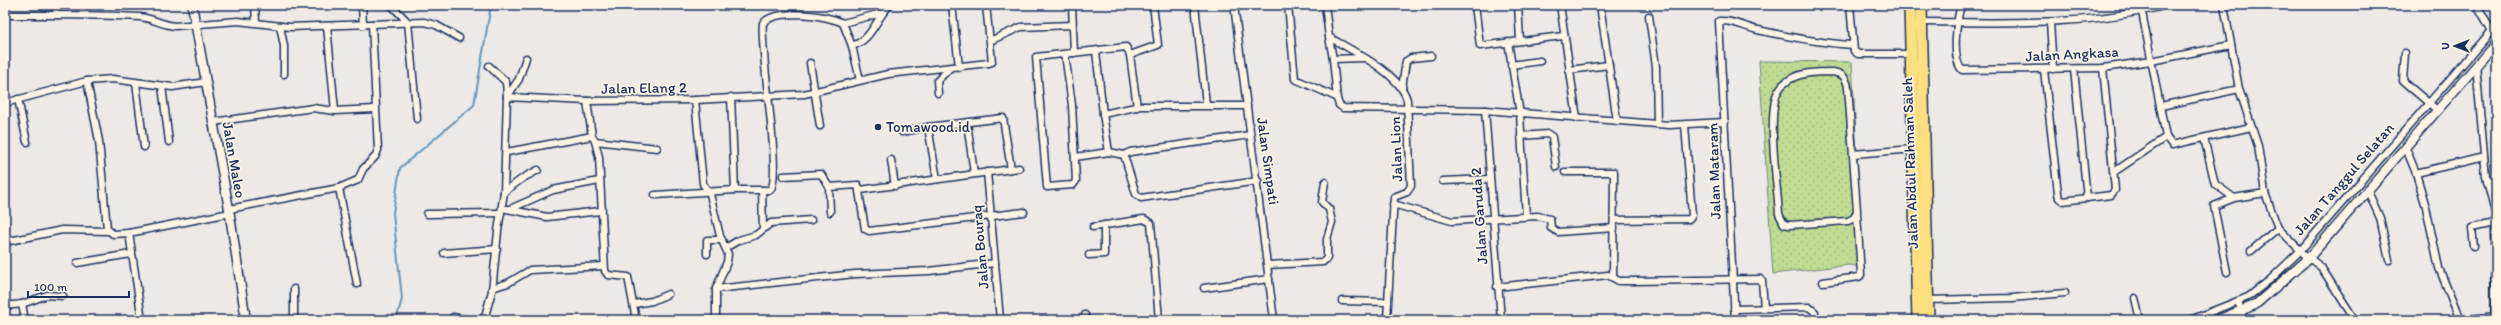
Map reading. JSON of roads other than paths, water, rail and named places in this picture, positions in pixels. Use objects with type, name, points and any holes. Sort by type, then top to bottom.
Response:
[{"type":"highway","name":"Jalan Abdul Rahman Saleh","points":[[1910,5],[1914,149],[1921,219],[1928,320]]},
{"type":"highway","name":"Jalan Abdul Rahman Saleh","points":[[1918,320],[1921,219],[1921,5]]},
{"type":"street","points":[[54,5],[58,15]]},
{"type":"street","name":"Jalan Maleo","points":[[192,5],[214,122],[246,320]]},
{"type":"street","points":[[255,5],[256,22]]},
{"type":"street","points":[[362,5],[363,25]]},
{"type":"street","points":[[391,5],[408,22],[417,119]]},
{"type":"street","points":[[852,46],[866,40],[882,13],[890,5]]},
{"type":"street","points":[[952,5],[959,67]]},
{"type":"street","points":[[986,5],[992,40],[1021,27],[1072,25]]},
{"type":"street","points":[[1072,5],[1074,53]]},
{"type":"street","points":[[1130,55],[1158,45],[1153,5]]},
{"type":"street","points":[[1195,5],[1206,104]]},
{"type":"street","name":"Jalan Simpati","points":[[1234,5],[1250,135],[1258,181],[1274,320]]},
{"type":"street","points":[[1288,5],[1295,79],[1336,97]]},
{"type":"street","points":[[1325,5],[1333,59],[1336,97],[1339,106],[1343,108],[1485,110],[1657,124],[1685,125],[1725,122]]},
{"type":"street","points":[[1475,5],[1479,45],[1482,47],[1520,40],[1563,36]]},
{"type":"street","points":[[1518,5],[1520,40]]},
{"type":"street","points":[[1560,5],[1563,36],[1577,118]]},
{"type":"street","points":[[1600,5],[1617,121]]},
{"type":"street","points":[[1850,5],[1852,44],[1858,54],[1912,54]]},
{"type":"street","name":"Jalan Angkasa","points":[[1961,5],[1956,22],[1957,60],[1962,70],[2102,68],[2151,61],[2231,44]]},
{"type":"street","points":[[1921,22],[2050,22],[2142,12],[2165,5]]},
{"type":"street","points":[[2224,5],[2239,89],[2258,146],[2265,193],[2278,228],[2304,254],[2322,267],[2355,320]]},
{"type":"street","points":[[2477,5],[2494,28]]},
{"type":"street","points":[[2142,12],[2166,137],[2172,145],[2251,127]]},
{"type":"street","points":[[655,195],[688,192],[710,194],[735,190],[771,190],[774,185],[773,150],[762,27],[764,21],[784,16],[812,15],[834,19],[843,23],[882,13]]},
{"type":"street","points":[[5,15],[139,17],[150,19],[164,25],[238,21],[280,26],[363,25],[408,22],[436,25],[459,38]]},
{"type":"street","points":[[1650,16],[1656,67],[1657,124]]},
{"type":"street","name":"Jalan Mataram","points":[[1735,320],[1719,21],[1735,21],[1756,30],[1817,43],[1852,44]]},
{"type":"street","points":[[2050,22],[2053,69]]},
{"type":"street","points":[[843,23],[852,46],[860,80]]},
{"type":"street","points":[[5,242],[62,230],[109,231],[116,234],[129,233],[339,188],[358,180],[365,166],[375,157],[378,145],[375,109],[372,24]]},
{"type":"street","points":[[280,26],[285,52],[284,74]]},
{"type":"street","points":[[327,26],[335,111]]},
{"type":"street","name":"Jalan Tanggul Selatan","points":[[2190,320],[2238,301],[2260,288],[2304,254],[2364,177],[2494,28]]},
{"type":"street","points":[[1329,37],[1384,71],[1402,88]]},
{"type":"street","name":"Jalan Elang 2","points":[[507,97],[587,101],[695,100],[815,92],[888,74],[959,67],[991,62],[993,52],[992,40]]},
{"type":"street","points":[[1508,42],[1520,114],[1526,217]]},
{"type":"street","name":"Jalan Tanggul Selatan","points":[[2217,320],[2241,311],[2263,299],[2304,254],[2370,187],[2496,44]]},
{"type":"street","points":[[1065,54],[1072,105],[1076,185],[1047,187],[1035,58],[1039,56],[1126,47],[1130,55],[1137,107]]},
{"type":"street","points":[[1096,51],[1109,152]]},
{"type":"street","points":[[2405,53],[2403,81],[2437,110]]},
{"type":"street","points":[[1402,88],[1406,61],[1411,58],[1431,56]]},
{"type":"street","points":[[507,97],[519,79],[526,58]]},
{"type":"street","points":[[1333,59],[1363,58]]},
{"type":"street","points":[[1511,65],[1540,61]]},
{"type":"street","points":[[810,63],[820,126]]},
{"type":"street","points":[[1569,70],[1608,65]]},
{"type":"street","points":[[484,320],[492,288],[504,192],[507,152],[506,82],[489,66]]},
{"type":"street","points":[[2405,146],[2416,173],[2439,268],[2460,320],[2496,316],[2494,223],[2496,215],[2487,181],[2476,66]]},
{"type":"street","points":[[938,93],[937,81],[950,68]]},
{"type":"street","points":[[2074,68],[2086,198]]},
{"type":"street","points":[[2044,70],[2059,198],[2063,200],[2086,198],[2113,193],[2114,172],[2102,68]]},
{"type":"street","points":[[1823,282],[1859,277],[1861,275],[1857,210],[1853,154],[1846,78],[1841,73],[1833,72],[1809,73],[1794,76],[1784,83],[1775,100],[1773,118],[1781,220],[1784,224],[1794,226],[1848,222],[1854,218],[1857,210]]},
{"type":"street","points":[[5,102],[88,81],[113,79],[162,86],[206,82]]},
{"type":"street","points":[[88,81],[99,141],[106,217],[109,231]]},
{"type":"street","points":[[136,83],[144,148]]},
{"type":"street","points":[[162,86],[169,142]]},
{"type":"street","name":"Jalan Lion","points":[[1387,320],[1393,204],[1395,195],[1407,192],[1411,186],[1408,110],[1406,95],[1402,88]]},
{"type":"street","points":[[2161,106],[2239,89]]},
{"type":"street","points":[[731,97],[735,190]]},
{"type":"street","points":[[18,99],[27,142]]},
{"type":"street","points":[[695,100],[700,166],[703,184],[710,194],[722,240],[727,247],[727,262],[716,289],[716,320]]},
{"type":"street","points":[[587,101],[593,138],[599,157],[600,210],[605,271],[608,275],[628,277],[636,320]]},
{"type":"street","points":[[1103,114],[1137,107],[1206,104],[1247,106]]},
{"type":"street","points":[[214,122],[313,108],[335,111],[375,109]]},
{"type":"street","name":"Jalan Garuda 2","points":[[1485,110],[1497,287],[1501,320]]},
{"type":"street","points":[[902,132],[928,127],[1003,118],[1012,168]]},
{"type":"street","points":[[967,123],[974,173]]},
{"type":"street","points":[[1615,220],[1690,219],[1692,215],[1685,125]]},
{"type":"street","points":[[928,127],[936,179]]},
{"type":"street","points":[[1522,136],[1548,134],[1552,137],[1556,167]]},
{"type":"street","points":[[1075,157],[1109,152],[1124,155],[1130,152],[1250,135]]},
{"type":"street","points":[[2114,172],[2166,137]]},
{"type":"street","points":[[507,152],[593,138],[657,148]]},
{"type":"street","points":[[2204,138],[2215,184],[2234,198]]},
{"type":"street","points":[[1853,154],[1914,149]]},
{"type":"street","points":[[1124,155],[1136,194],[1145,198],[1258,181]]},
{"type":"street","points":[[2416,173],[2484,157]]},
{"type":"street","points":[[891,160],[895,186]]},
{"type":"street","points":[[860,190],[895,186],[974,173],[1019,168]]},
{"type":"street","points":[[504,192],[523,178],[538,170]]},
{"type":"street","name":"Jalan Bouraq","points":[[987,172],[1000,320]]},
{"type":"street","points":[[1565,172],[1614,172],[1615,220],[1613,276]]},
{"type":"street","points":[[783,176],[822,175],[829,186],[830,212]]},
{"type":"street","points":[[2364,177],[2370,187],[2380,218],[2389,260]]},
{"type":"street","points":[[2487,181],[2496,178]]},
{"type":"street","points":[[1443,181],[1490,179]]},
{"type":"street","points":[[427,214],[510,209],[553,190],[599,181]]},
{"type":"street","points":[[1268,265],[1326,261],[1327,240],[1332,222],[1329,209],[1322,202],[1325,182]]},
{"type":"street","points":[[829,186],[858,184],[865,229],[870,231],[1024,212]]},
{"type":"street","points":[[339,188],[357,284]]},
{"type":"street","points":[[762,190],[763,228]]},
{"type":"street","points":[[2227,272],[2213,208],[2216,204],[2234,198],[2265,193]]},
{"type":"street","points":[[1393,204],[1452,221],[1547,217],[1550,219],[1554,231],[1558,232],[1614,228]]},
{"type":"street","points":[[510,209],[547,217],[600,210]]},
{"type":"street","points":[[1093,227],[1144,219],[1151,224],[1158,320]]},
{"type":"street","points":[[727,247],[739,240],[756,235],[771,223],[811,220]]},
{"type":"street","points":[[2474,246],[2472,228],[2494,223]]},
{"type":"street","points":[[1089,255],[1104,254],[1104,225]]},
{"type":"street","points":[[2251,251],[2278,228]]},
{"type":"street","points":[[129,233],[142,320]]},
{"type":"street","points":[[707,254],[707,240],[722,240]]},
{"type":"street","points":[[444,253],[497,249]]},
{"type":"street","points":[[77,264],[132,254]]},
{"type":"street","points":[[716,289],[855,274],[929,271],[995,263]]},
{"type":"street","points":[[492,288],[508,282],[530,270],[604,266]]},
{"type":"street","points":[[1497,287],[1594,275],[1613,276],[1620,281],[1732,279],[1761,280],[1764,308]]},
{"type":"street","points":[[1204,288],[1269,279]]},
{"type":"street","points":[[294,289],[294,320]]},
{"type":"street","points":[[1927,300],[2012,298],[2065,293]]},
{"type":"street","points":[[634,304],[652,301],[668,294]]},
{"type":"street","points":[[5,306],[22,304],[47,295],[63,296]]},
{"type":"street","points":[[2134,298],[2140,320]]},
{"type":"street","points":[[1342,301],[1387,302]]},
{"type":"street","points":[[2238,301],[2244,320]]},
{"type":"street","points":[[22,304],[25,320]]},
{"type":"street","points":[[1734,308],[1809,307],[1815,312],[1815,320]]},
{"type":"street","points":[[453,316],[468,320]]},
{"type":"waterway","points":[[396,320],[402,299],[393,213],[400,168],[474,105],[491,5]]},
{"type":"place","name":"Tomawood.id","points":[[878,127]]}]
